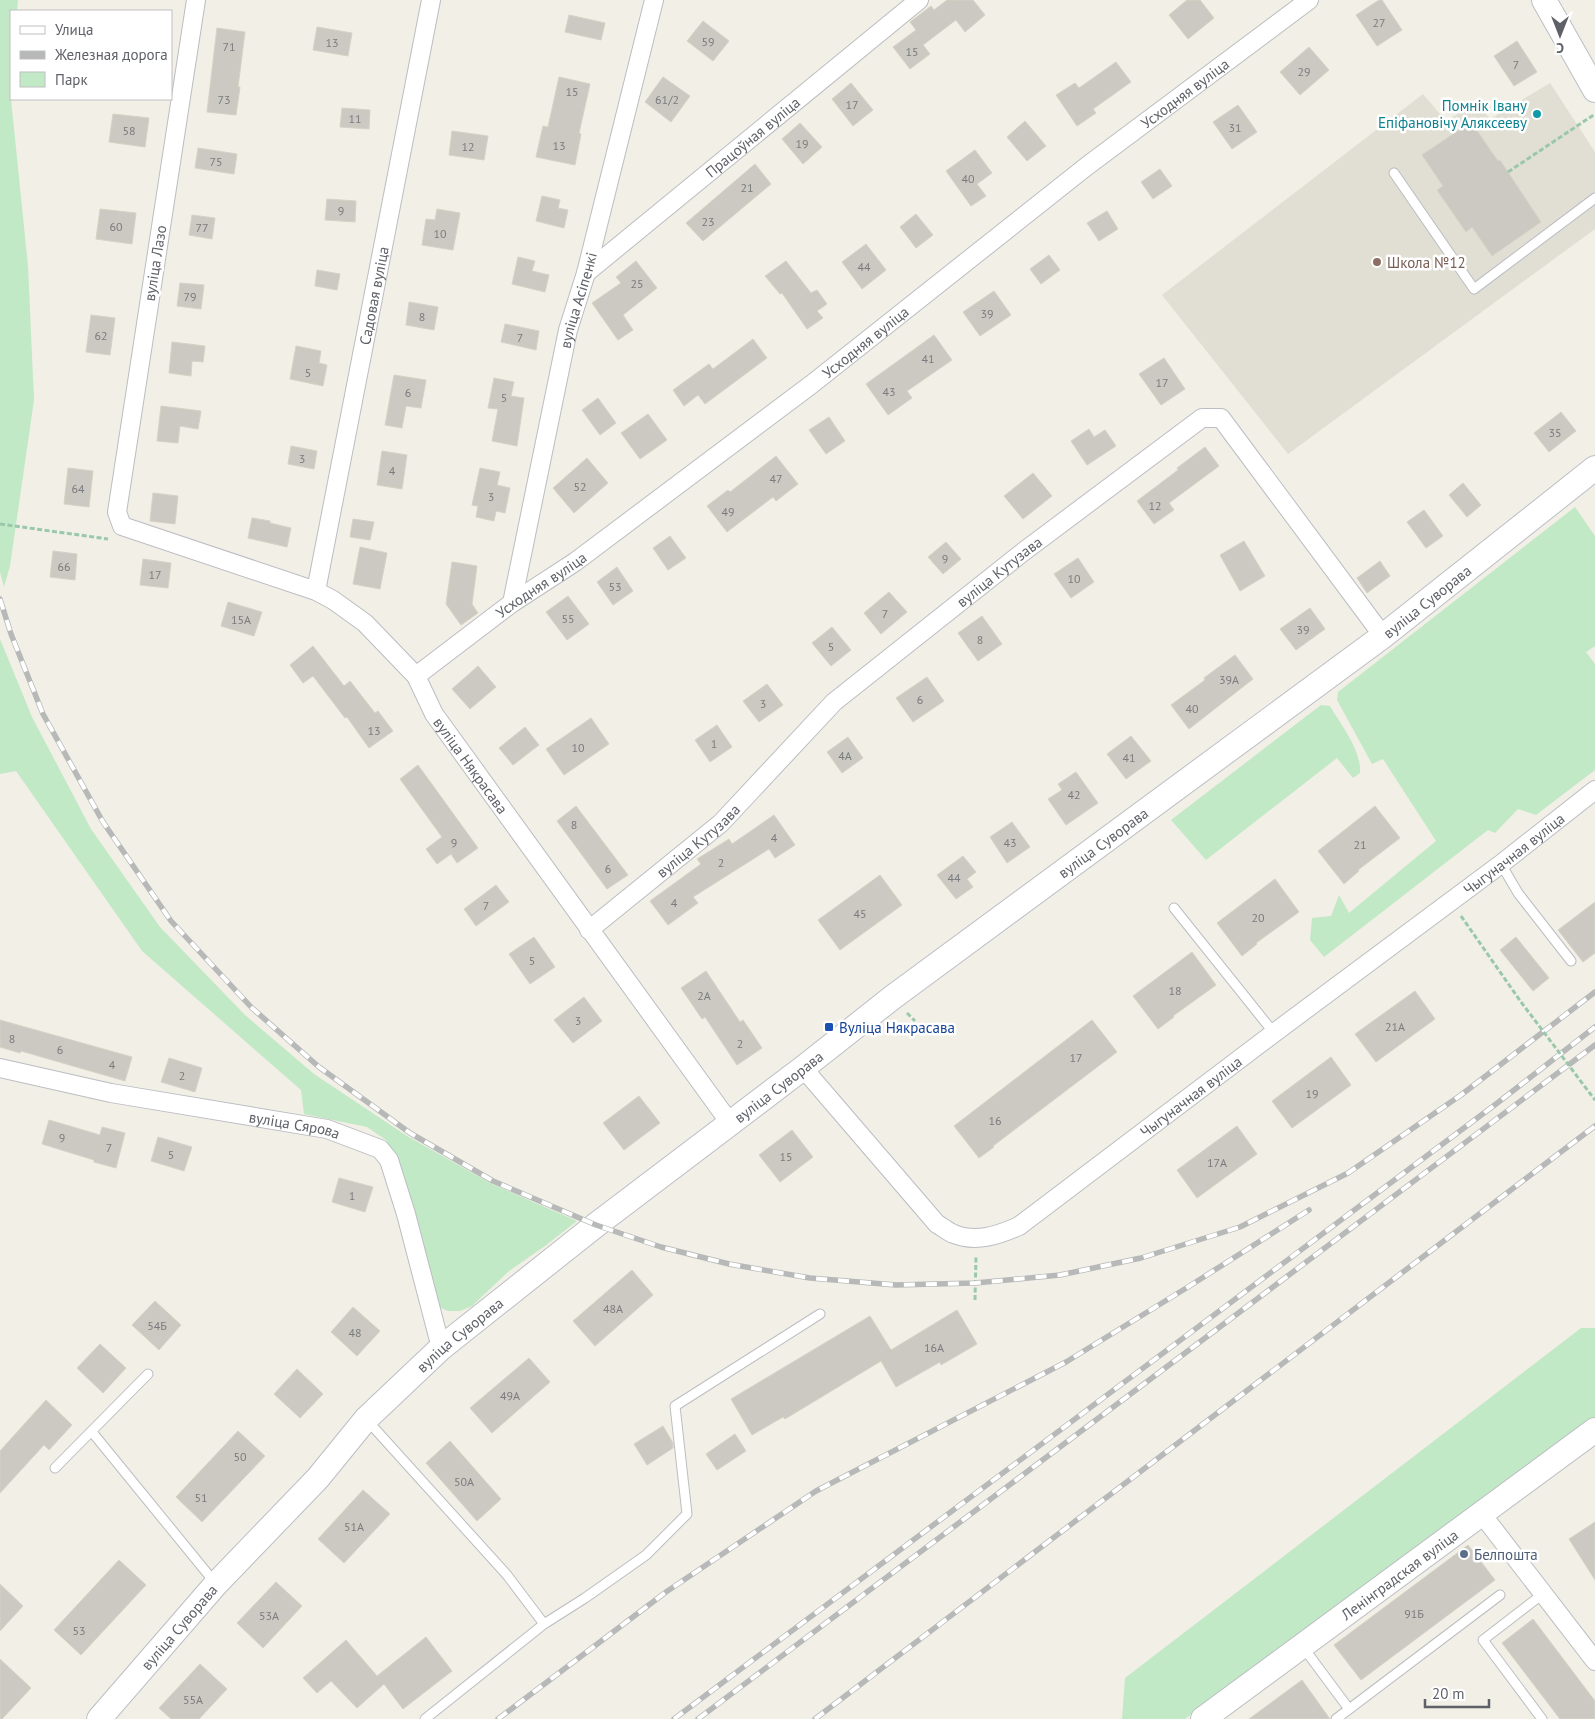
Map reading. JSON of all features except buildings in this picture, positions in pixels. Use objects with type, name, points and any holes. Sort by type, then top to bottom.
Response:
[{"type":"street","name":"вуліца Лазо","points":[[122,526],[117,512],[196,0]]},
{"type":"street","name":"Садовая вуліца","points":[[316,591],[431,0]]},
{"type":"street","name":"вуліца Асіпенкі","points":[[512,603],[568,330],[586,274],[654,0]]},
{"type":"street","points":[[650,20],[666,0]]},
{"type":"street","name":"Працоўная вуліца","points":[[586,274],[919,0]]},
{"type":"street","name":"Усходняя вуліца","points":[[416,676],[512,603],[575,562],[796,396],[1087,166],[1309,0]]},
{"type":"street","points":[[1544,0],[1595,90]]},
{"type":"street","name":"вуліца Кутузава","points":[[589,930],[722,823],[834,702],[1023,552],[1202,418],[1221,418],[1383,636]]},
{"type":"street","name":"вуліца Суворава","points":[[99,1719],[216,1584],[318,1478],[366,1418],[441,1348],[596,1225],[803,1068],[893,997],[1383,636],[1595,468]]},
{"type":"street","name":"вуліца Някрасава","points":[[122,526],[316,591],[333,600],[365,623],[416,676],[434,714],[730,1124]]},
{"type":"street","name":"Чыгуначная вуліца","points":[[803,1068],[937,1224],[955,1235],[976,1238],[997,1235],[1019,1226],[1451,902],[1595,790]]},
{"type":"street","name":"вуліца Сярова","points":[[0,1068],[111,1093],[327,1129],[380,1149],[389,1160],[406,1214],[441,1348]]},
{"type":"street","name":"Ленінградская вуліца","points":[[1203,1719],[1595,1430]]},
{"type":"street","points":[[1481,1513],[1595,1661]]},
{"type":"lane","points":[[1394,173],[1474,289],[1595,198]]},
{"type":"lane","points":[[1500,864],[1518,893],[1571,961]]},
{"type":"lane","points":[[1174,908],[1274,1033]]},
{"type":"lane","points":[[425,1719],[544,1624],[646,1555],[687,1514],[675,1406],[820,1314]]},
{"type":"lane","points":[[56,1468],[148,1374]]},
{"type":"lane","points":[[366,1418],[506,1575],[544,1624]]},
{"type":"lane","points":[[92,1432],[216,1584]]},
{"type":"lane","points":[[1542,1719],[1483,1640],[1544,1593]]},
{"type":"lane","points":[[1336,1719],[1500,1595]]},
{"type":"lane","points":[[1302,1645],[1349,1709]]},
{"type":"path","points":[[1508,172],[1595,114]]},
{"type":"path","points":[[0,524],[107,539],[122,526]]},
{"type":"path","points":[[1451,902],[1491,961],[1595,1100]]},
{"type":"path","points":[[975,1300],[976,1238]]},
{"type":"shaded area","name":"Школа №12","points":[[1550,83],[1595,152],[1595,229],[1288,454],[1162,295],[1423,94],[1446,121],[1477,102],[1490,119]]},
{"type":"green space","points":[[0,0],[18,0],[17,10],[10,10],[10,100],[28,266],[34,400],[10,566],[4,587],[0,572]]},
{"type":"green space","points":[[1575,507],[1595,536],[1595,646],[1586,652],[1595,664],[1595,770],[1536,815],[1518,809],[1495,833],[1488,830],[1324,957],[1310,940],[1312,918],[1331,916],[1339,895],[1349,913],[1436,841],[1383,759],[1372,764],[1337,700],[1338,692]]},
{"type":"green space","points":[[0,639],[32,717],[91,829],[160,927],[245,1015],[314,1074],[407,1136],[492,1184],[577,1221],[509,1271],[472,1306],[460,1311],[448,1311],[439,1307],[395,1158],[386,1140],[367,1127],[304,1114],[301,1090],[142,951],[16,771],[0,774]]},
{"type":"green space","points":[[1321,705],[1330,706],[1350,738],[1358,756],[1360,773],[1353,778],[1337,758],[1206,860],[1171,820]]},
{"type":"green space","points":[[1581,1328],[1595,1328],[1595,1417],[1185,1719],[1122,1719],[1125,1678]]},
{"type":"railway","points":[[0,599],[11,634],[43,714],[103,822],[171,921],[252,1008],[319,1067],[410,1133],[493,1181],[596,1225],[661,1247],[729,1264],[810,1278],[896,1285],[975,1283],[1060,1275],[1141,1258],[1240,1227],[1348,1173],[1461,1095],[1595,992]]},
{"type":"railway","points":[[674,1719],[1496,1104],[1595,1027]]},
{"type":"railway","points":[[698,1719],[1595,1045]]},
{"type":"railway","points":[[815,1719],[1595,1126]]},
{"type":"railway","points":[[498,1719],[666,1592],[816,1491],[1066,1362],[1309,1210]]},
{"type":"place","name":"Помнік Івану Епіфановічу Аляксееву","points":[[1537,114]]},
{"type":"place","name":"Школа №12","points":[[1377,262]]},
{"type":"place","name":"Вуліца Някрасава","points":[[829,1027]]},
{"type":"place","name":"Белпошта","points":[[1464,1554]]}]
